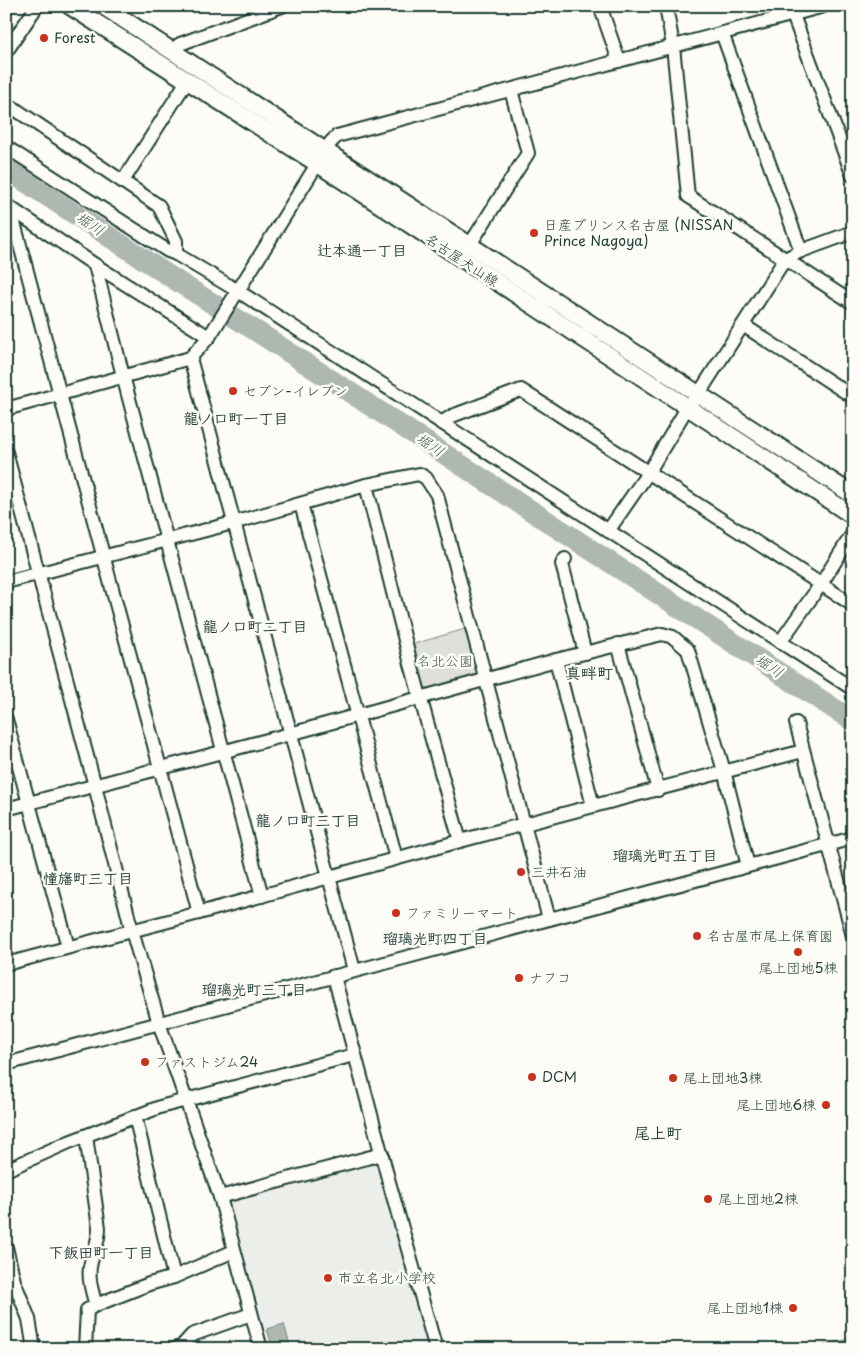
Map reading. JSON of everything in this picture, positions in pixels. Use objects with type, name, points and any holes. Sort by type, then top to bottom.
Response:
[{"type":"main road","name":"名古屋犬山線","points":[[70,6],[187,81],[322,157],[470,246],[853,496]]},
{"type":"main road","name":"名古屋犬山線","points":[[103,6],[687,408],[853,516]]},
{"type":"street","points":[[6,52],[36,6]]},
{"type":"street","points":[[171,52],[180,44],[282,6]]},
{"type":"street","points":[[600,6],[619,60]]},
{"type":"street","points":[[666,6],[673,46],[688,196],[853,303]]},
{"type":"street","points":[[6,408],[190,358],[218,324],[337,136],[722,33],[791,10],[824,6]]},
{"type":"street","points":[[791,10],[853,176]]},
{"type":"street","points":[[722,33],[801,251]]},
{"type":"street","points":[[123,181],[187,81]]},
{"type":"street","points":[[470,246],[528,153],[511,90]]},
{"type":"street","points":[[6,103],[160,206],[176,241],[176,254]]},
{"type":"street","points":[[6,147],[168,251],[176,254],[235,296],[441,423],[853,689]]},
{"type":"street","points":[[11,208],[95,265],[209,337]]},
{"type":"street","points":[[11,208],[199,913]]},
{"type":"street","points":[[608,531],[648,473],[687,408],[698,395],[785,260],[801,251],[853,232]]},
{"type":"street","points":[[95,265],[262,896]]},
{"type":"street","points":[[743,325],[853,397]]},
{"type":"street","points":[[190,358],[354,970]]},
{"type":"street","points":[[441,423],[452,416],[521,390],[853,605]]},
{"type":"street","points":[[6,452],[132,931],[159,1023],[220,1197],[261,1349]]},
{"type":"street","points":[[6,582],[366,485],[419,474],[426,478],[437,495],[549,919]]},
{"type":"street","points":[[366,485],[420,697],[460,841]]},
{"type":"street","points":[[301,504],[396,858]]},
{"type":"street","points":[[781,641],[821,584],[853,532]]},
{"type":"street","points":[[565,559],[562,564],[585,653]]},
{"type":"street","points":[[6,809],[290,734],[556,660],[662,634],[673,638],[688,650],[724,772],[748,866]]},
{"type":"street","points":[[618,644],[658,790]]},
{"type":"street","points":[[556,660],[593,806]]},
{"type":"street","points":[[6,719],[68,947]]},
{"type":"street","points":[[796,723],[853,936]]},
{"type":"street","points":[[6,964],[262,896],[396,858],[803,751]]},
{"type":"street","points":[[6,1064],[853,838]]},
{"type":"street","points":[[334,976],[354,1055],[436,1349]]},
{"type":"street","points":[[6,1170],[135,1116],[186,1100],[354,1055]]},
{"type":"street","points":[[135,1116],[174,1278]]},
{"type":"street","points":[[86,1136],[99,1228],[99,1240],[90,1264],[91,1287],[96,1305]]},
{"type":"street","points":[[220,1197],[382,1154]]},
{"type":"street","points":[[6,1248],[14,1281],[29,1319],[34,1349]]},
{"type":"street","points":[[85,1349],[87,1310],[150,1284],[174,1278],[234,1251]]},
{"type":"street","points":[[174,1349],[181,1347],[192,1335],[251,1314]]},
{"type":"shaded area","name":"市立名北小学校","points":[[374,1163],[379,1165],[429,1349],[267,1349],[228,1207],[230,1202]]},
{"type":"shaded area","points":[[284,1324],[291,1349],[273,1349],[267,1329]]},
{"type":"green space","name":"名北公園","points":[[465,629],[477,673],[472,681],[427,692],[422,688],[410,645]]},
{"type":"green space","points":[[853,1338],[853,1349],[810,1349],[812,1348]]},
{"type":"waterway","name":"堀川","points":[[6,169],[853,721]]},
{"type":"place","name":"Forest","points":[[44,38]]},
{"type":"place","name":"日産プリンス名古屋 (NISSAN Prince Nagoya)","points":[[534,233]]},
{"type":"place","name":"セブン-イレブン","points":[[233,391]]},
{"type":"place","name":"三井石油","points":[[521,872]]},
{"type":"place","name":"ファミリーマート","points":[[396,913]]},
{"type":"place","name":"名古屋市尾上保育園","points":[[697,936]]},
{"type":"place","name":"尾上団地5棟","points":[[798,952]]},
{"type":"place","name":"ナフコ","points":[[519,978]]},
{"type":"place","name":"ファストジム24","points":[[145,1062]]},
{"type":"place","name":"DCM","points":[[532,1077]]},
{"type":"place","name":"尾上団地3棟","points":[[673,1078]]},
{"type":"place","name":"尾上団地6棟","points":[[826,1105]]},
{"type":"place","name":"尾上団地2棟","points":[[708,1199]]},
{"type":"place","name":"市立名北小学校","points":[[328,1278]]},
{"type":"place","name":"尾上団地1棟","points":[[793,1308]]},
{"type":"district","name":"辻本通一丁目","points":[[362,251]]},
{"type":"district","name":"龍ノ口町一丁目","points":[[236,419]]},
{"type":"district","name":"龍ノ口町二丁目","points":[[255,627]]},
{"type":"district","name":"真畔町","points":[[589,673]]},
{"type":"district","name":"龍ノ口町三丁目","points":[[308,821]]},
{"type":"district","name":"瑠璃光町五丁目","points":[[665,856]]},
{"type":"district","name":"憧旛町三丁目","points":[[88,879]]},
{"type":"district","name":"瑠璃光町四丁目","points":[[435,939]]},
{"type":"district","name":"瑠璃光町三丁目","points":[[254,990]]},
{"type":"district","name":"尾上町","points":[[658,1133]]},
{"type":"district","name":"下飯田町一丁目","points":[[101,1253]]}]
